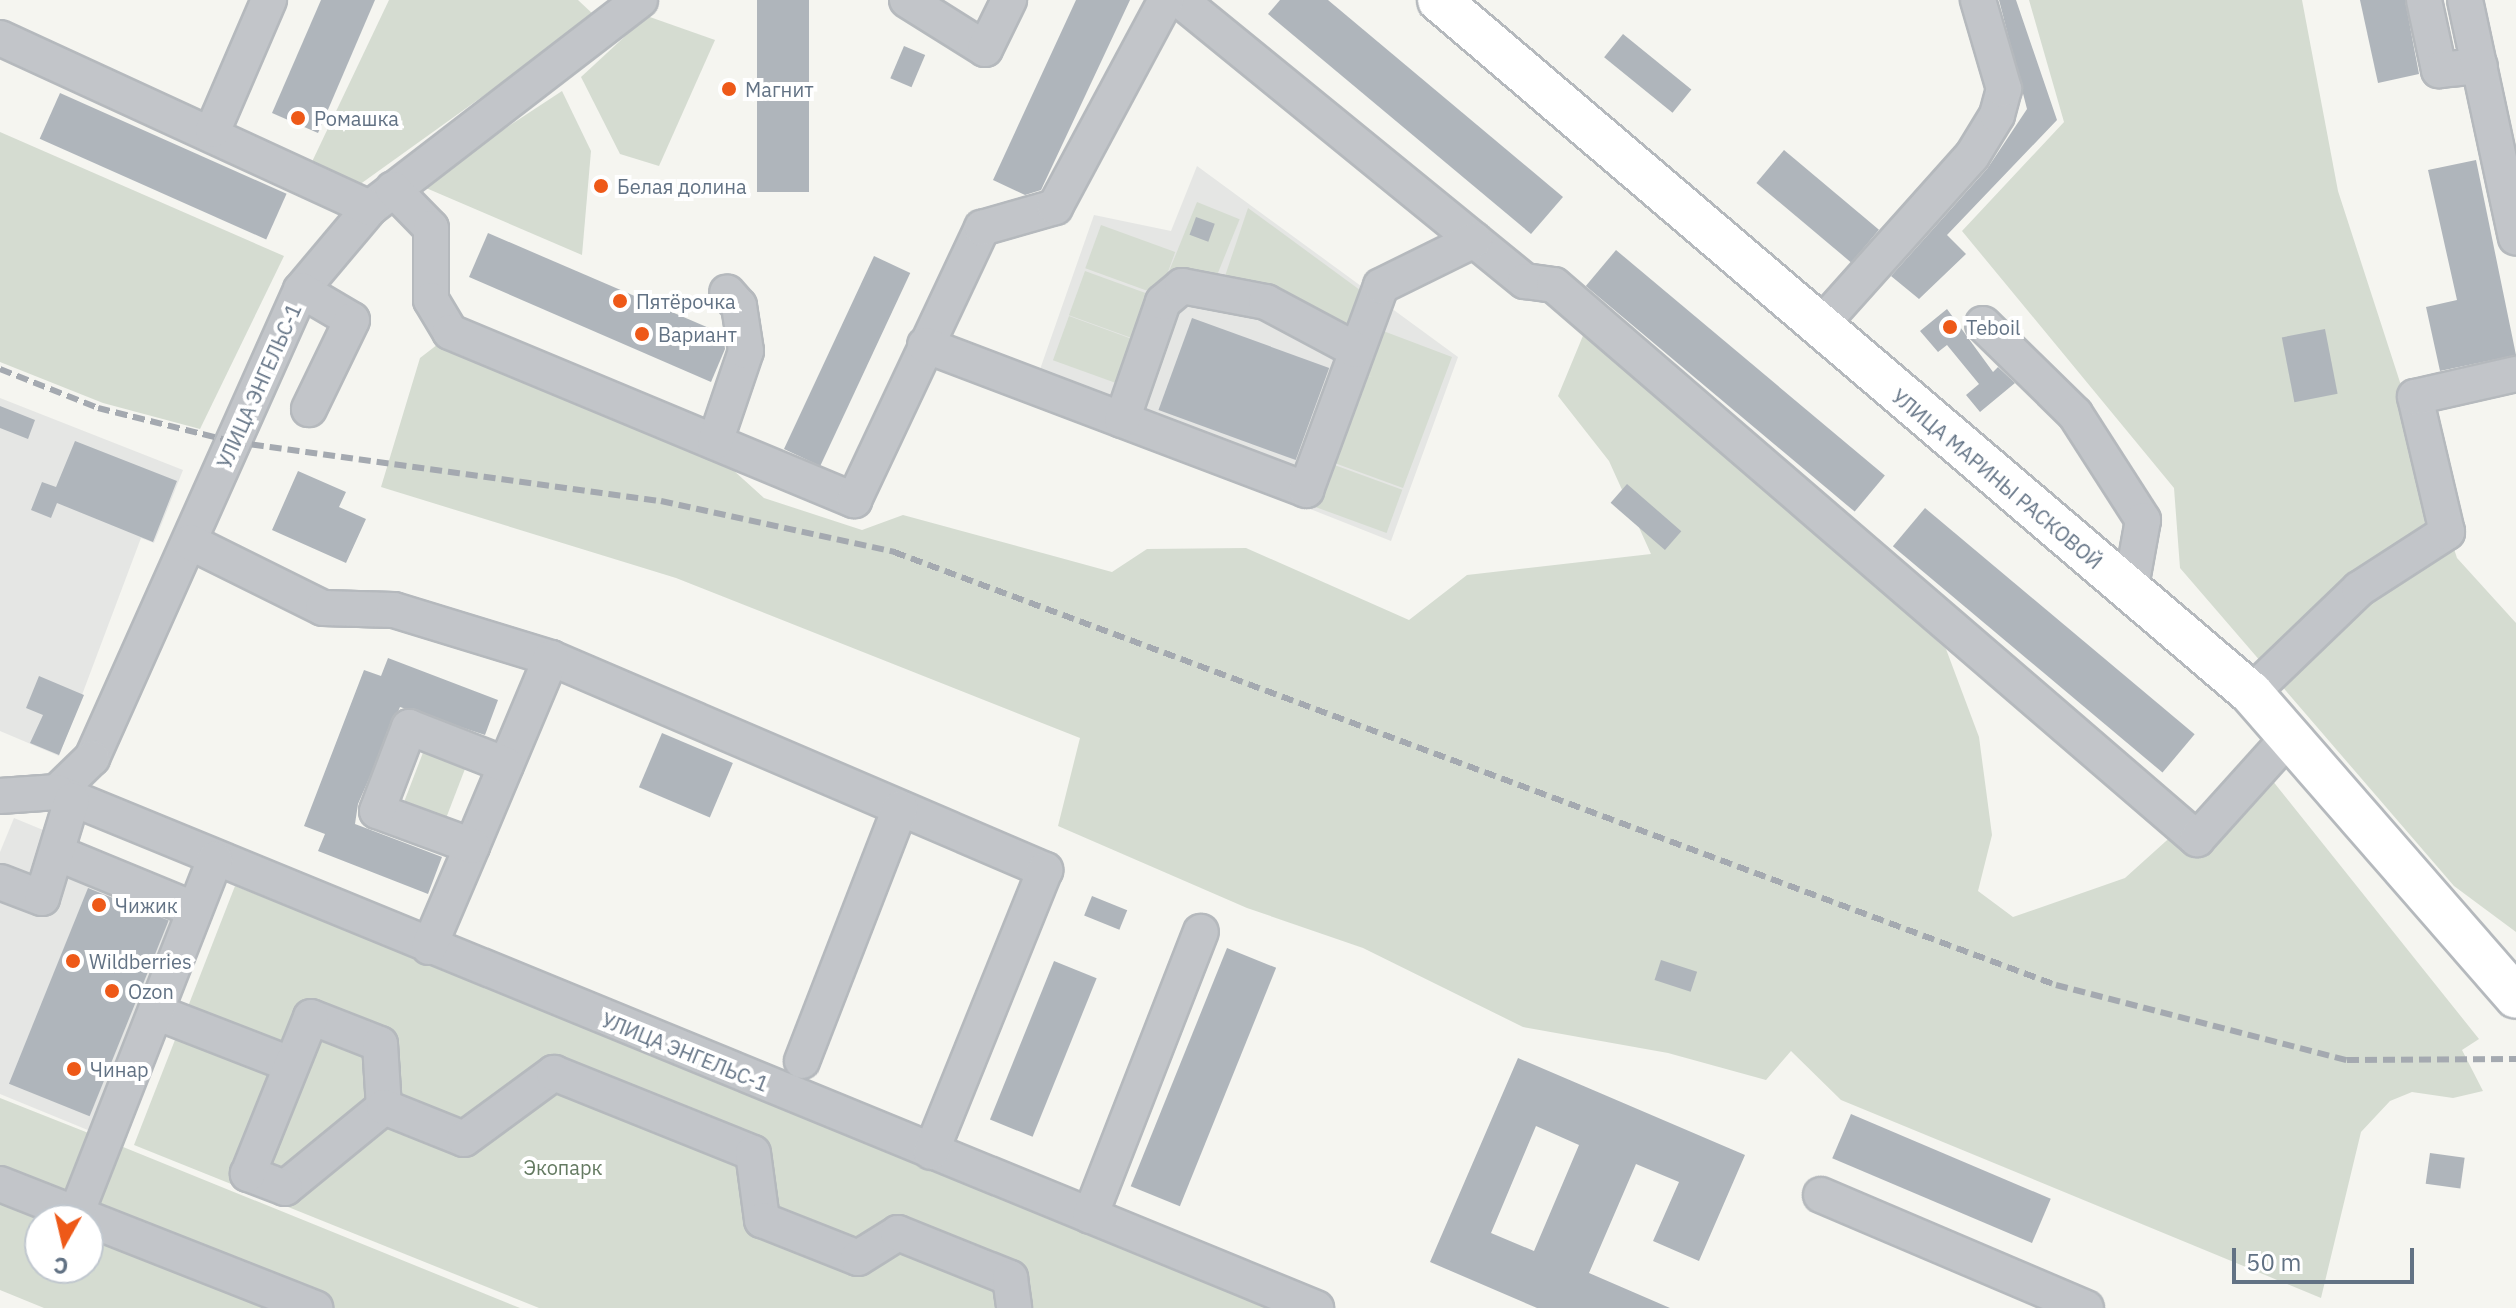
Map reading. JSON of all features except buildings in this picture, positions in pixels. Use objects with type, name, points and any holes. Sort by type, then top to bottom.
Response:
[{"type":"main road","name":"УЛИЦА МАРИНЫ РАСКОВОЙ","points":[[1439,0],[1818,328],[2251,693],[2510,985]]},
{"type":"street","points":[[213,130],[269,0]]},
{"type":"street","name":"УЛИЦА ЭНГЕЛЬС-1","points":[[64,796],[92,758],[301,290],[381,199],[640,0]]},
{"type":"street","points":[[907,0],[985,49],[1009,0]]},
{"type":"street","points":[[0,38],[381,199],[431,228],[431,300],[450,332],[854,500],[982,228],[1055,207],[1166,0]]},
{"type":"street","points":[[1180,0],[1525,281],[1554,285],[2197,839],[2289,737]]},
{"type":"street","points":[[1818,328],[1972,156],[1997,115],[2004,89],[1978,0]]},
{"type":"street","points":[[2424,0],[2439,70],[2480,66]]},
{"type":"street","points":[[2465,0],[2516,238]]},
{"type":"street","points":[[925,345],[1306,490],[1381,286],[1474,240]]},
{"type":"street","points":[[1122,420],[1163,302],[1182,286],[1266,302],[1356,350]]},
{"type":"street","points":[[301,290],[352,320],[309,409]]},
{"type":"street","points":[[715,442],[746,351],[739,306],[727,292]]},
{"type":"street","points":[[1983,324],[2075,414],[2143,520],[2130,592]]},
{"type":"street","points":[[2251,693],[2359,589],[2447,532],[2415,397],[2516,374]]},
{"type":"street","points":[[190,542],[323,608],[394,610],[551,658],[1045,870],[931,1152]]},
{"type":"street","points":[[429,947],[551,658]]},
{"type":"street","points":[[472,846],[377,811],[409,727],[506,765]]},
{"type":"street","name":"УЛИЦА ЭНГЕЛЬС-1","points":[[0,796],[64,796],[1316,1308]]},
{"type":"street","points":[[0,882],[42,898],[57,853],[64,796]]},
{"type":"street","points":[[802,1061],[900,808]]},
{"type":"street","points":[[57,853],[195,910]]},
{"type":"street","points":[[80,1204],[215,859]]},
{"type":"street","points":[[1090,1216],[1201,932]]},
{"type":"street","points":[[166,1016],[290,1064]]},
{"type":"street","points":[[311,1017],[380,1044],[384,1107],[285,1188],[248,1174],[311,1017]]},
{"type":"street","points":[[384,1107],[464,1139],[554,1073],[753,1153],[762,1220],[858,1258],[898,1233],[1010,1278],[1014,1308]]},
{"type":"street","points":[[0,1184],[51,1204]]},
{"type":"street","points":[[1821,1195],[2086,1308]]},
{"type":"street","points":[[104,1225],[315,1308]]},
{"type":"shaded area","points":[[1197,166],[1458,357],[1391,541],[1030,398],[1094,215],[1171,231]]},
{"type":"shaded area","points":[[0,398],[183,470],[154,543],[141,538],[59,756],[0,731]]},
{"type":"shaded area","points":[[14,818],[191,891],[100,1135],[0,1094],[0,852]]},
{"type":"green space","points":[[389,0],[578,0],[595,16],[359,185],[310,166]]},
{"type":"green space","points":[[2029,0],[2302,0],[2338,191],[2457,558],[2516,623],[2516,932],[2454,886],[2180,568],[2174,488],[1962,231],[2064,122]]},
{"type":"green space","points":[[647,16],[715,40],[659,166],[620,154],[581,77]]},
{"type":"green space","points":[[562,91],[591,151],[582,255],[419,185]]},
{"type":"green space","points":[[0,132],[284,256],[200,429],[103,403],[0,362]]},
{"type":"green space","points":[[1197,202],[1240,219],[1210,292],[1168,274]]},
{"type":"green space","points":[[1248,208],[1364,293],[1348,335],[1221,288]]},
{"type":"green space","points":[[1101,225],[1175,252],[1160,295],[1085,268]]},
{"type":"green space","points":[[1085,271],[1159,298],[1143,342],[1069,315]]},
{"type":"green space","points":[[1069,316],[1142,343],[1126,387],[1053,360]]},
{"type":"green space","points":[[1587,326],[1946,649],[1979,737],[1992,835],[1978,891],[2013,917],[2125,878],[2256,760],[2479,1039],[2462,1050],[2483,1091],[2453,1098],[2412,1092],[2390,1101],[2361,1132],[2321,1298],[1841,1100],[1791,1051],[1766,1080],[1668,1053],[1523,1027],[1363,948],[1247,908],[1058,826],[1080,738],[676,578],[381,487],[420,358],[442,341],[722,460],[764,498],[862,530],[903,515],[1112,572],[1147,549],[1246,548],[1409,620],[1467,575],[1651,554],[1609,461],[1558,396]]},
{"type":"green space","points":[[1378,329],[1452,357],[1403,488],[1329,461],[1362,374],[1372,377],[1362,373]]},
{"type":"green space","points":[[1329,463],[1402,490],[1387,533],[1313,506]]},
{"type":"green space","points":[[424,750],[466,766],[446,818],[404,802]]},
{"type":"green space","name":"Экопарк","points":[[235,886],[1096,1228],[1283,1308],[539,1308],[134,1145]]},
{"type":"green space","points":[[0,1098],[520,1308],[44,1308],[0,1290]]},
{"type":"railway","points":[[0,369],[98,408],[234,442],[661,501],[894,552],[2056,985],[2347,1060],[2516,1059]]},
{"type":"place","name":"Магнит","points":[[729,89]]},
{"type":"place","name":"Ромашка","points":[[298,118]]},
{"type":"place","name":"Белая долина","points":[[601,186]]},
{"type":"place","name":"Пятёрочка","points":[[620,301]]},
{"type":"place","name":"Teboil","points":[[1950,327]]},
{"type":"place","name":"Вариант","points":[[642,334]]},
{"type":"place","name":"Чижик","points":[[99,905]]},
{"type":"place","name":"Wildberries","points":[[73,961]]},
{"type":"place","name":"Ozon","points":[[112,991]]},
{"type":"place","name":"Чинар","points":[[74,1069]]}]
